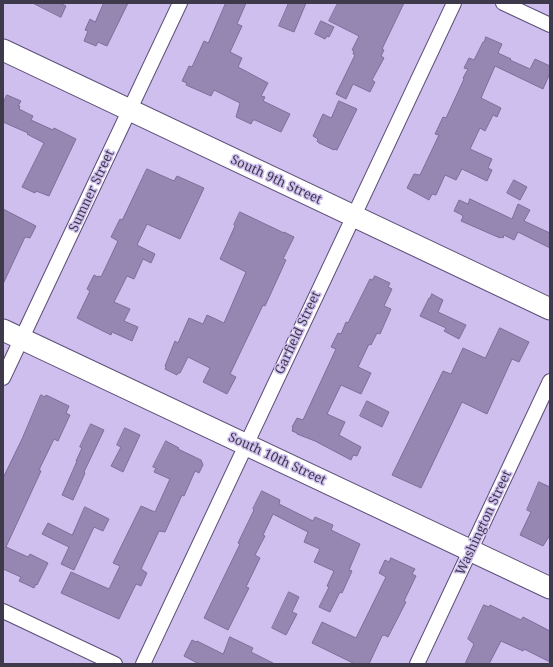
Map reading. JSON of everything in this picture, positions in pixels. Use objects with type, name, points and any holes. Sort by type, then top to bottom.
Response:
[{"type":"main road","name":"South 9th Street","points":[[3,50],[550,309]]},
{"type":"main road","name":"South 10th Street","points":[[12,335],[550,588]]},
{"type":"street","name":"Sumner Street","points":[[3,378],[12,335],[129,110],[180,3]]},
{"type":"street","name":"Garfield Street","points":[[143,664],[454,3]]},
{"type":"street","points":[[502,3],[550,25]]},
{"type":"street","name":"Washington Street","points":[[417,664],[550,382]]},
{"type":"street","points":[[3,611],[115,664]]},
{"type":"building","points":[[33,3],[60,3],[66,6],[61,17]]},
{"type":"building","points":[[104,3],[128,3],[107,46],[98,42],[96,46],[84,41],[88,31],[85,30],[90,19],[95,22]]},
{"type":"building","points":[[226,3],[246,3],[237,24],[242,26],[230,52],[242,58],[238,67],[268,83],[261,96],[265,97],[263,101],[290,114],[281,132],[255,120],[253,120],[251,124],[236,117],[240,103],[214,90],[211,96],[186,85],[187,83],[182,81],[189,66],[192,67],[204,41],[208,43]]},
{"type":"building","points":[[289,3],[306,3],[294,32],[279,26]]},
{"type":"building","points":[[338,3],[404,3],[382,49],[384,50],[381,56],[384,58],[372,80],[375,82],[370,92],[353,84],[346,99],[336,94],[355,55],[353,54],[354,51],[352,50],[359,36],[329,21]]},
{"type":"building","points":[[321,21],[334,27],[329,37],[327,36],[325,39],[315,34]]},
{"type":"building","points":[[486,37],[502,44],[498,53],[511,59],[510,60],[530,69],[535,59],[550,66],[550,73],[543,89],[495,66],[481,98],[501,108],[497,117],[493,115],[485,131],[480,128],[470,149],[492,159],[488,168],[492,170],[487,181],[462,169],[456,180],[445,175],[436,195],[432,194],[429,200],[407,188],[414,174],[420,175],[439,135],[435,134],[443,117],[446,118],[464,79],[463,78],[468,69],[464,68],[469,58],[474,60]]},
{"type":"building","points":[[7,95],[21,101],[18,106],[20,106],[19,109],[33,116],[31,120],[53,130],[54,128],[76,139],[49,196],[36,191],[35,193],[22,187],[44,143],[27,134],[28,133],[3,122],[3,104]]},
{"type":"building","points":[[339,101],[357,109],[337,150],[334,150],[319,143],[317,141],[318,139],[313,136],[323,114],[331,118]]},
{"type":"building","points":[[147,169],[174,181],[177,176],[204,188],[180,239],[147,224],[137,245],[155,254],[151,263],[143,259],[134,279],[127,276],[114,302],[130,309],[124,321],[138,327],[132,341],[112,332],[111,335],[77,318],[90,291],[87,289],[94,275],[101,277],[118,241],[111,237],[120,219],[122,220]]},
{"type":"building","points":[[514,180],[527,187],[520,200],[507,193]]},
{"type":"building","points":[[470,199],[512,219],[518,204],[530,210],[524,221],[550,233],[550,248],[518,232],[514,240],[504,235],[503,238],[500,238],[461,221],[463,217],[462,215],[454,211],[459,200],[468,204]]},
{"type":"building","points":[[3,209],[36,226],[30,238],[25,237],[3,284]]},
{"type":"building","points":[[240,212],[294,237],[283,259],[286,260],[265,306],[263,305],[230,374],[236,377],[227,394],[203,382],[210,368],[188,357],[180,373],[177,375],[165,369],[165,366],[175,341],[178,343],[189,318],[203,324],[207,315],[224,323],[246,272],[220,259]]},
{"type":"building","points":[[375,276],[390,283],[388,287],[392,289],[384,306],[391,309],[380,334],[377,333],[371,345],[369,344],[358,367],[371,373],[361,394],[341,385],[327,414],[345,422],[339,435],[361,447],[357,456],[353,455],[351,460],[315,441],[297,434],[292,431],[292,427],[297,418],[303,420],[336,349],[331,347],[338,333],[341,334],[370,279],[372,280]]},
{"type":"building","points":[[432,294],[443,300],[438,312],[466,325],[459,339],[444,331],[446,328],[420,316]]},
{"type":"building","points":[[500,328],[529,342],[519,362],[512,359],[487,414],[462,402],[421,488],[392,475],[443,371],[451,374],[463,348],[485,358]]},
{"type":"building","points":[[41,395],[45,397],[46,395],[69,406],[66,413],[70,415],[58,441],[54,439],[6,547],[28,557],[30,554],[48,563],[34,588],[19,581],[21,577],[3,569],[3,478]]},
{"type":"building","points":[[367,401],[389,412],[382,427],[360,416]]},
{"type":"building","points":[[91,424],[104,430],[84,472],[85,473],[73,500],[62,495],[82,448],[80,447]]},
{"type":"building","points":[[125,428],[140,435],[123,472],[111,466],[121,447],[117,445]]},
{"type":"building","points":[[166,441],[179,448],[178,449],[201,460],[203,465],[199,473],[195,471],[165,532],[159,531],[141,569],[147,573],[141,586],[136,584],[119,619],[61,593],[71,572],[109,589],[120,566],[113,563],[141,506],[155,512],[170,479],[154,472],[156,468],[153,467]]},
{"type":"building","points":[[539,482],[550,487],[550,535],[543,546],[520,535],[531,512],[527,510]]},
{"type":"building","points":[[262,491],[280,500],[279,504],[313,521],[315,517],[333,525],[331,530],[360,544],[349,570],[352,571],[342,593],[340,592],[330,612],[319,607],[329,587],[327,586],[334,571],[314,562],[320,549],[304,542],[308,532],[273,514],[263,535],[265,536],[255,555],[260,558],[246,587],[249,588],[228,630],[204,618],[240,544],[238,543]]},
{"type":"building","points":[[85,507],[109,519],[103,531],[94,527],[74,570],[61,564],[69,547],[42,534],[48,523],[72,535]]},
{"type":"building","points":[[391,558],[415,569],[412,574],[416,576],[404,601],[406,602],[388,637],[384,635],[382,636],[369,664],[355,664],[312,643],[322,622],[356,638],[386,577],[379,573],[385,560],[389,562]]},
{"type":"building","points":[[289,592],[299,597],[292,612],[297,614],[286,635],[272,628]]},
{"type":"building","points":[[484,605],[489,607],[490,605],[521,620],[523,617],[550,631],[550,662],[524,649],[523,651],[501,641],[489,664],[465,664],[474,644],[468,639]]},
{"type":"building","points":[[230,637],[253,648],[251,652],[275,664],[199,664],[184,656],[192,640],[223,654]]}]
